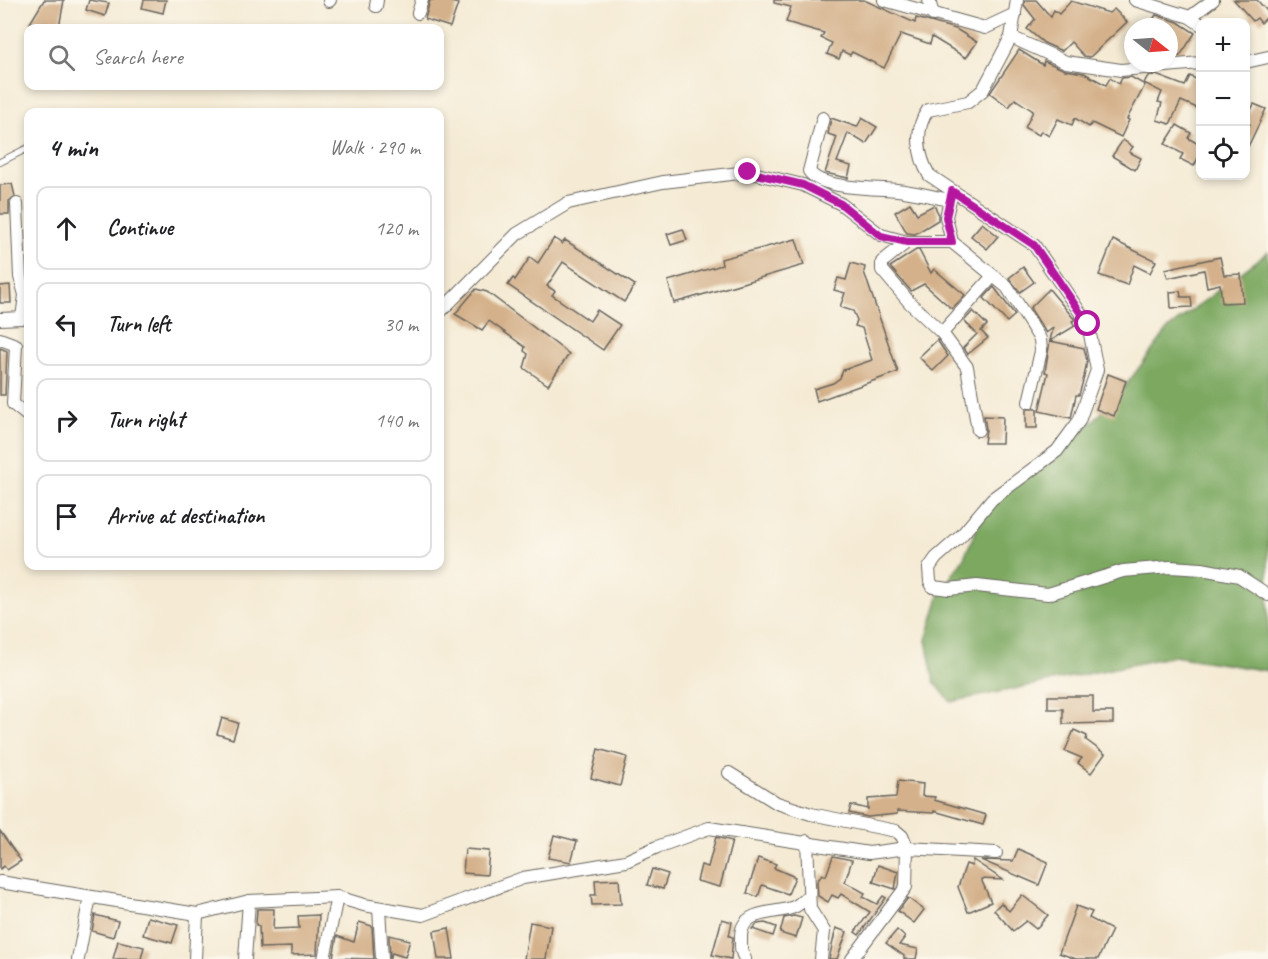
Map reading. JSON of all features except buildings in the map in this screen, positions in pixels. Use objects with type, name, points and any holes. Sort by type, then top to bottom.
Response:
[{"type":"street","points":[[418,13],[422,0]]},
{"type":"street","points":[[884,0],[985,28],[1015,14]]},
{"type":"street","points":[[929,0],[933,15]]},
{"type":"street","points":[[1017,0],[1011,37],[983,90],[968,102],[928,110],[921,120],[920,161],[929,175],[951,195],[1034,245],[1088,324],[1097,370],[1079,421],[1057,451],[992,499],[961,536],[936,558],[929,568],[930,581],[933,587],[949,589],[977,586],[1048,594],[1123,571],[1170,567],[1202,569],[1239,576],[1268,595]]},
{"type":"street","points":[[1135,0],[1195,21],[1213,0]]},
{"type":"street","points":[[1011,37],[1066,62],[1110,68],[1196,63]]},
{"type":"street","points":[[1250,61],[1268,57]]},
{"type":"street","points":[[823,118],[809,171],[812,176],[839,185],[951,195]]},
{"type":"street","points":[[444,308],[517,234],[568,203],[663,182],[748,172],[803,185],[841,204],[881,236],[907,242],[952,242]]},
{"type":"street","points":[[951,195],[946,217],[952,242],[1007,287],[1040,339],[1041,351],[1029,402]]},
{"type":"street","points":[[18,204],[20,277],[24,291]]},
{"type":"street","points":[[907,242],[882,262],[882,270],[910,303],[942,333],[967,367],[978,430]]},
{"type":"street","points":[[942,333],[993,276]]},
{"type":"street","points":[[0,319],[24,317]]},
{"type":"street","points":[[0,339],[16,345],[13,404],[24,413]]},
{"type":"street","points":[[729,773],[777,803],[811,814],[896,831],[902,836],[907,848],[906,887],[852,959]]},
{"type":"street","points":[[0,882],[197,914],[249,901],[337,897],[379,908],[423,915],[523,878],[626,861],[709,828],[869,853],[907,848],[996,853]]},
{"type":"street","points":[[807,842],[810,909],[824,931],[821,959]]},
{"type":"street","points":[[745,959],[740,951],[741,931],[747,921],[774,910],[795,907],[809,895]]},
{"type":"street","points":[[78,959],[90,897]]},
{"type":"street","points":[[324,959],[337,897]]},
{"type":"street","points":[[245,959],[249,901]]},
{"type":"street","points":[[379,908],[382,959]]},
{"type":"street","points":[[195,959],[197,914]]},
{"type":"lane","points":[[0,162],[24,150]]},
{"type":"green space","points":[[1268,252],[1268,671],[1174,656],[951,702],[934,682],[926,640],[940,593],[963,559],[988,505],[1057,457],[1117,397],[1169,328]]},
{"type":"route","points":[[748,172],[803,185],[841,204],[881,236],[907,242],[952,242],[946,217],[952,191],[1034,245],[1088,324]]}]
